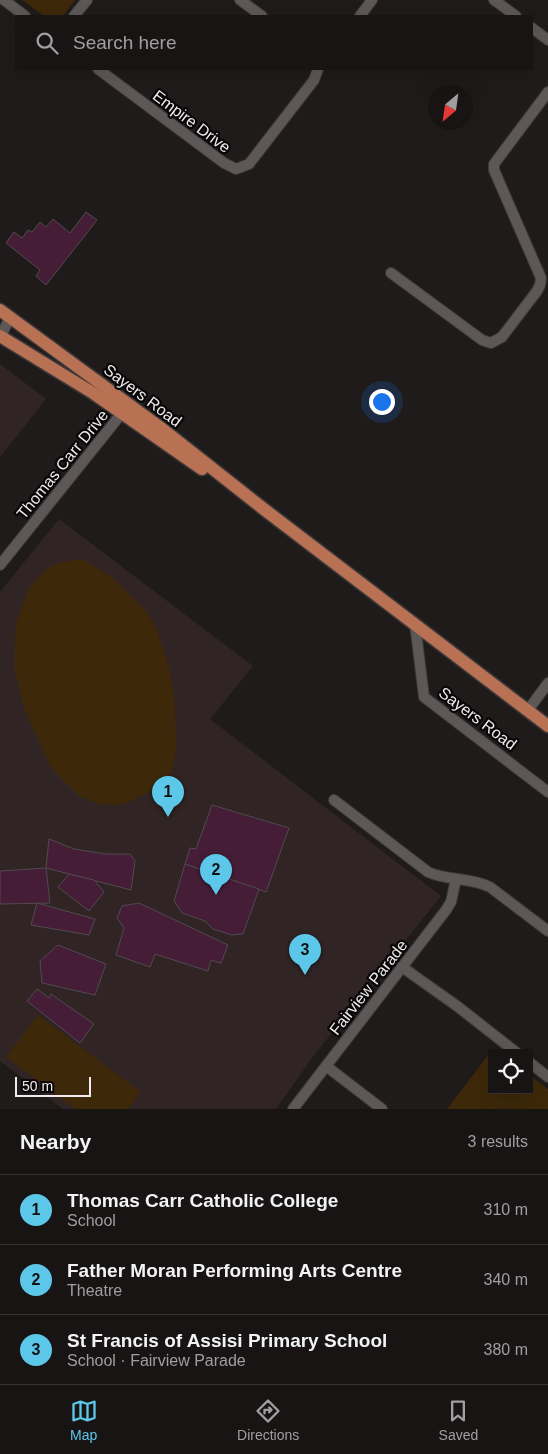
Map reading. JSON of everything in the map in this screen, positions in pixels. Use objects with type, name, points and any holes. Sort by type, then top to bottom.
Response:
[{"type":"main road","name":"Sayers Road","points":[[2,327],[93,393],[126,409]]},
{"type":"main road","name":"Sayers Road","points":[[2,327],[126,409],[171,449],[265,510],[548,726]]},
{"type":"street","points":[[4,0],[24,15]]},
{"type":"street","points":[[75,15],[87,0]]},
{"type":"street","points":[[240,0],[261,15]]},
{"type":"street","points":[[361,15],[372,0]]},
{"type":"street","points":[[494,0],[515,15]]},
{"type":"street","points":[[533,29],[548,40]]},
{"type":"street","name":"Empire Drive","points":[[99,70],[224,164],[236,169],[249,164],[314,80],[318,70]]},
{"type":"street","points":[[391,273],[482,340],[491,343],[500,339],[537,291],[541,278],[500,181],[498,166],[504,150],[548,92]]},
{"type":"street","name":"Thomas Carr Drive","points":[[0,565],[126,409]]},
{"type":"street","name":"Sayers Road","points":[[415,624],[424,697],[548,792]]},
{"type":"street","points":[[528,710],[548,683]]},
{"type":"street","points":[[334,800],[428,872],[437,876],[474,881],[490,887],[548,931]]},
{"type":"street","name":"Fairview Parade","points":[[293,1109],[451,902],[456,879]]},
{"type":"street","points":[[402,967],[457,1006],[512,1049]]},
{"type":"street","points":[[533,1065],[548,1077]]},
{"type":"street","points":[[326,1066],[382,1109]]},
{"type":"shaded area","points":[[22,0],[75,0],[64,15],[43,15]]},
{"type":"shaded area","points":[[0,364],[46,399],[0,457]]},
{"type":"shaded area","points":[[59,519],[253,666],[210,719],[441,896],[315,1054],[276,1109],[63,1109],[0,1061],[0,592]]},
{"type":"shaded area","points":[[84,560],[112,577],[145,610],[156,628],[170,669],[175,706],[176,748],[172,772],[156,789],[122,805],[98,804],[79,796],[52,769],[25,711],[14,667],[16,622],[29,588],[45,570],[58,563]]},
{"type":"shaded area","points":[[38,1015],[141,1092],[128,1109],[75,1109],[6,1057]]},
{"type":"shaded area","points":[[488,1055],[488,1094],[533,1094],[533,1078],[548,1089],[548,1109],[447,1109]]},
{"type":"building","points":[[86,212],[97,220],[46,285],[36,276],[40,270],[6,243],[14,232],[22,238],[28,230],[32,232],[40,222],[46,227],[53,219],[70,233]]},
{"type":"building","points":[[212,805],[289,828],[266,892],[185,864],[190,848],[196,849]]},
{"type":"building","points":[[49,839],[74,849],[106,854],[130,854],[135,861],[131,890],[46,868]]},
{"type":"building","points":[[185,864],[259,889],[243,934],[232,935],[213,929],[205,921],[182,913],[174,901]]},
{"type":"building","points":[[46,868],[50,903],[0,904],[0,871]]},
{"type":"building","points":[[69,874],[94,880],[104,892],[89,911],[58,887]]},
{"type":"building","points":[[37,903],[95,919],[89,935],[31,925]]},
{"type":"building","points":[[139,903],[228,945],[221,963],[211,960],[208,971],[155,954],[150,967],[116,955],[124,928],[117,918],[122,906]]},
{"type":"building","points":[[58,945],[106,964],[95,995],[42,983],[40,961]]},
{"type":"building","points":[[37,989],[49,998],[51,994],[94,1024],[80,1043],[27,1001]]},
{"type":"place","name":"Thomas Carr Catholic College","points":[[168,817]]},
{"type":"place","name":"Father Moran Performing Arts Centre","points":[[216,895]]},
{"type":"place","name":"St Francis of Assisi Primary School","points":[[305,975]]}]
